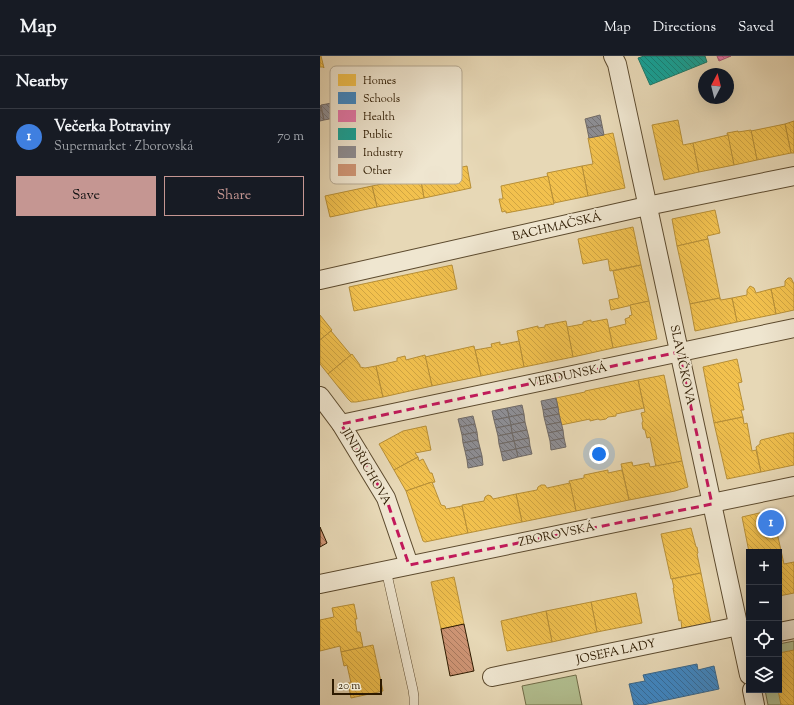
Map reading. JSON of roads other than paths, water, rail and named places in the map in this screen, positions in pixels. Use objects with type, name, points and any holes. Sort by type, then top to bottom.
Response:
[{"type":"street","name":"SLAVÍČKOVA","points":[[613,56],[617,64],[712,504],[743,635],[746,657]]},
{"type":"street","name":"BACHMAČSKÁ","points":[[320,280],[647,206],[794,176]]},
{"type":"street","name":"VERDUNSKÁ","points":[[341,424],[794,328]]},
{"type":"street","name":"JINDŘICHOVA","points":[[320,396],[341,424],[386,498],[409,565]]},
{"type":"street","name":"ZBOROVSKÁ","points":[[320,584],[794,486]]},
{"type":"street","points":[[782,631],[794,629]]},
{"type":"street","name":"JOSEFA LADY","points":[[492,677],[743,635]]},
{"type":"street","points":[[753,693],[755,705]]},
{"type":"lane","points":[[386,570],[414,697],[414,705]]},
{"type":"place","name":"Večerka Potraviny","points":[[771,523]]}]
